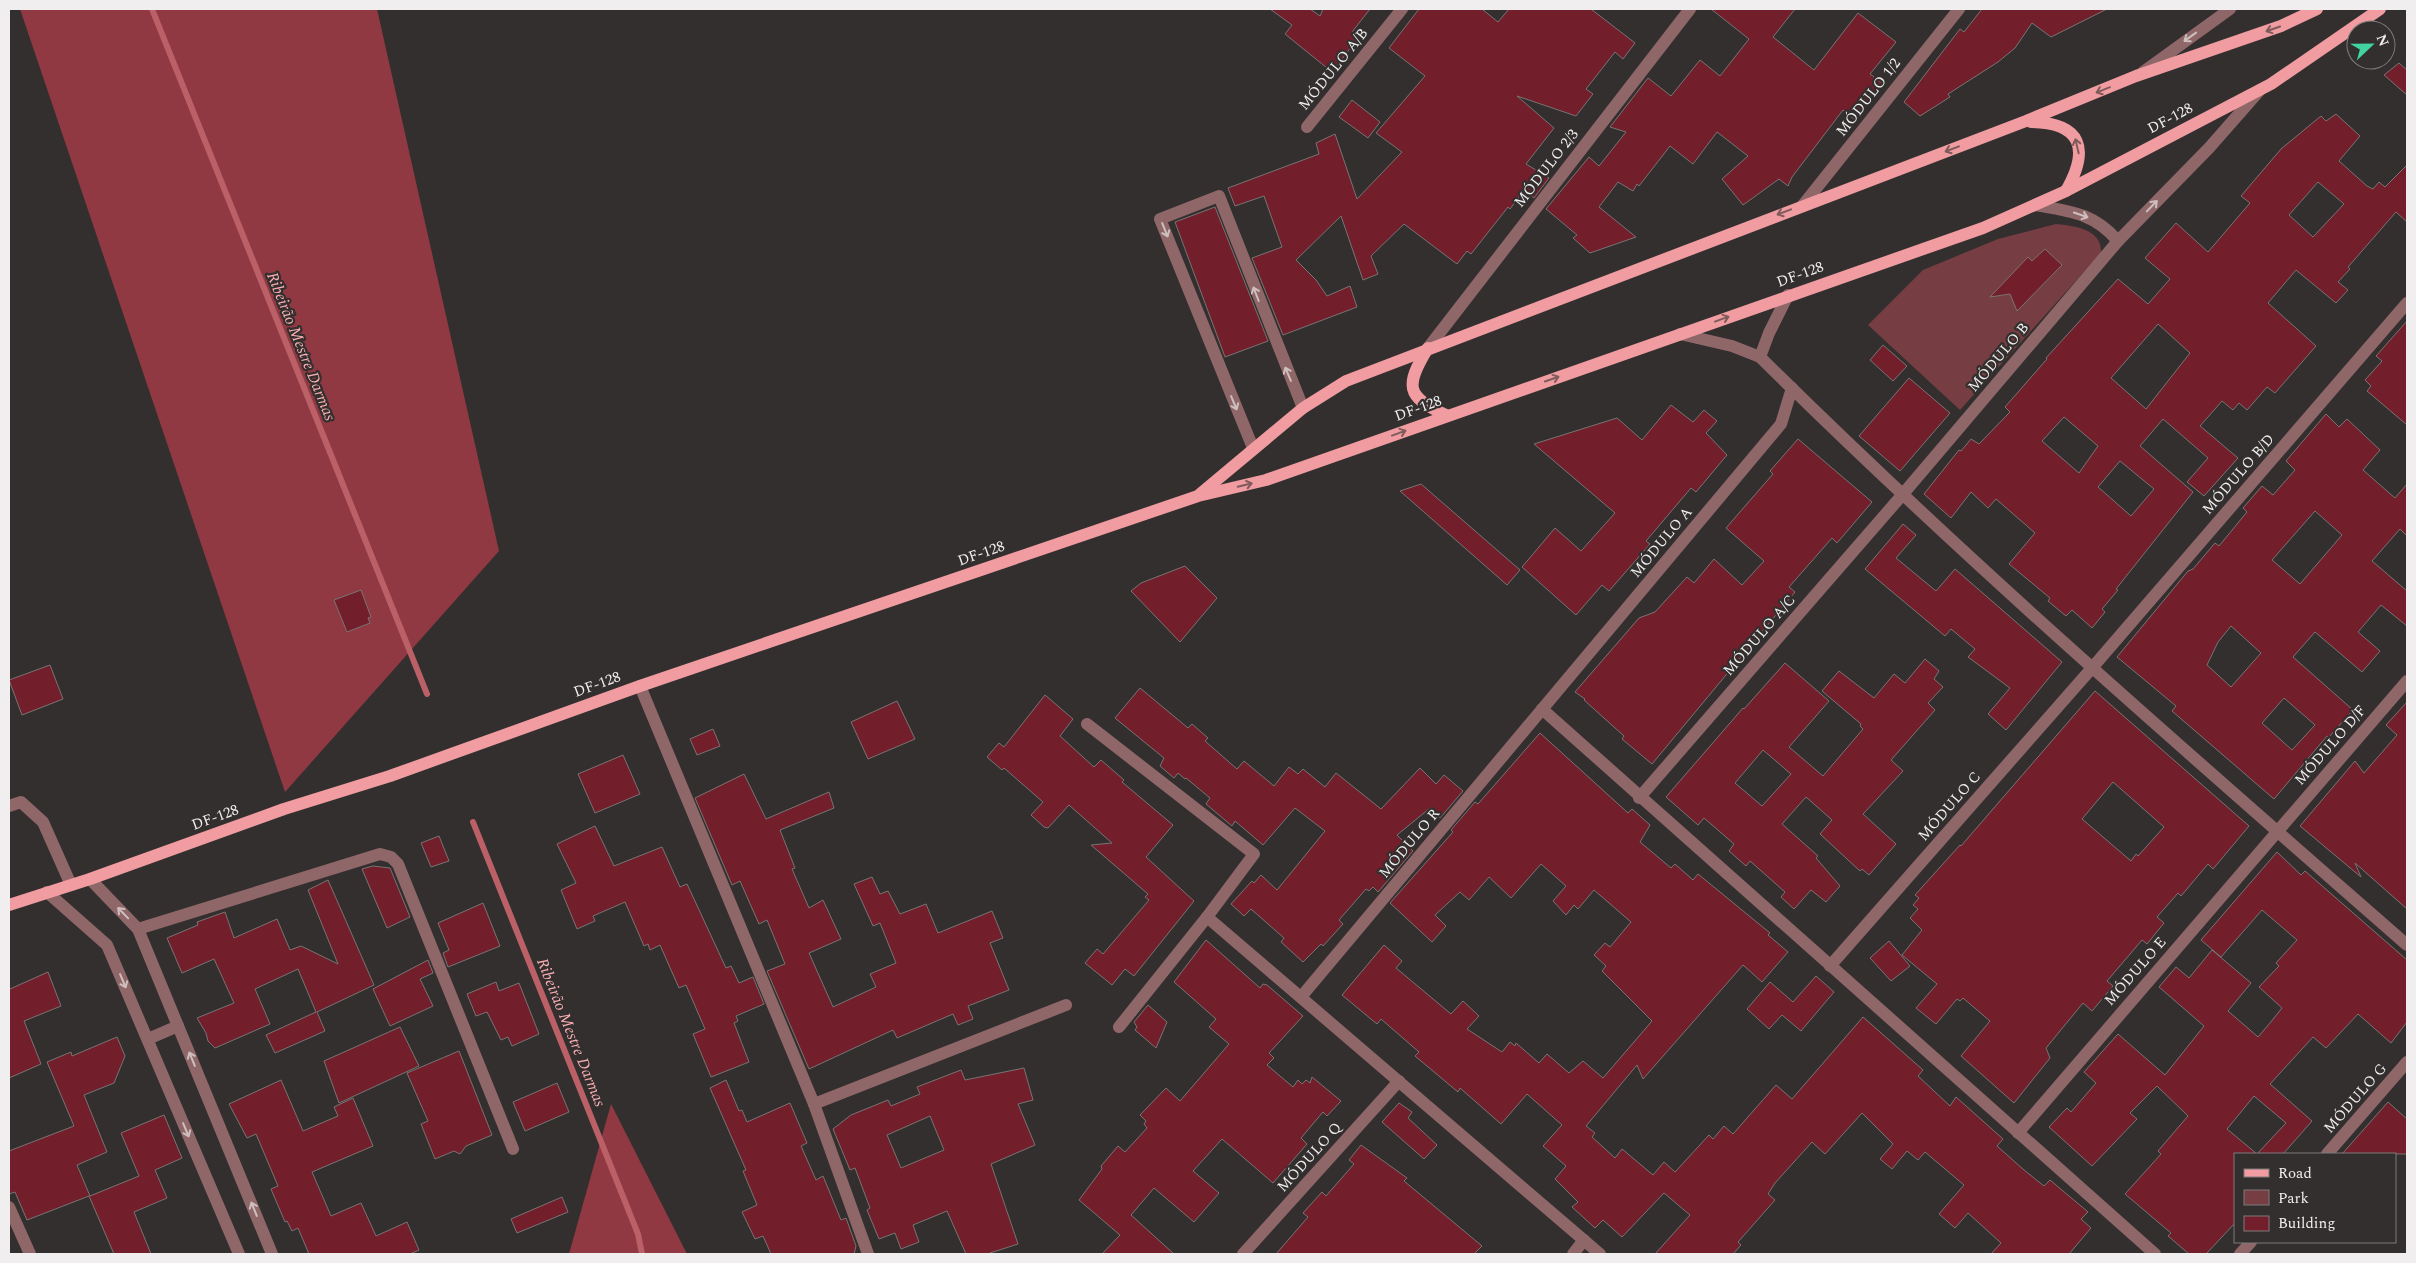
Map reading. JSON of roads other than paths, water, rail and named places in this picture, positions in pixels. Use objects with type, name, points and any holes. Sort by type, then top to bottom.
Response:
[{"type":"main road","name":"DF-128","points":[[1198,496],[1303,408],[1346,381],[1803,205],[2026,122],[2136,76],[2281,26],[2317,9]]},
{"type":"main road","name":"DF-128","points":[[9,905],[90,879],[284,809],[390,776],[640,686],[1198,496],[1266,480],[1446,415],[1983,228],[2066,192],[2262,88],[2380,9]]},
{"type":"main road","points":[[2026,122],[2050,122],[2068,129],[2077,140],[2080,159],[2075,176],[2066,192]]},
{"type":"main road","points":[[1428,348],[1415,369],[1412,382],[1416,396],[1426,406],[1446,415]]},
{"type":"street","name":"MÓDULO A/B","points":[[1306,127],[1402,9]]},
{"type":"street","name":"MÓDULO 2/3","points":[[1428,348],[1690,9]]},
{"type":"street","name":"MÓDULO 1/2","points":[[1803,205],[1959,9]]},
{"type":"street","points":[[2136,76],[2230,9]]},
{"type":"street","name":"MÓDULO B","points":[[1903,494],[2118,241],[2208,148],[2262,88]]},
{"type":"street","points":[[1253,448],[1160,219],[1219,196],[1274,339],[1303,408]]},
{"type":"street","points":[[2035,205],[2080,213],[2099,222],[2118,241]]},
{"type":"street","points":[[1760,357],[1768,333],[1788,295]]},
{"type":"street","name":"MÓDULO B/D","points":[[2092,668],[2407,303]]},
{"type":"street","points":[[1680,334],[1732,346],[1760,357],[1903,494],[2092,668],[2407,944]]},
{"type":"street","name":"MÓDULO A","points":[[1542,709],[1780,424],[1792,388]]},
{"type":"street","name":"MÓDULO A/C","points":[[1639,798],[1903,494]]},
{"type":"street","name":"MÓDULO C","points":[[1830,966],[2092,668]]},
{"type":"street","name":"MÓDULO D/F","points":[[2277,831],[2407,681]]},
{"type":"street","points":[[640,686],[814,1104],[868,1254]]},
{"type":"street","points":[[1542,709],[1639,798],[2155,1254]]},
{"type":"street","name":"MÓDULO R","points":[[1302,997],[1542,709]]},
{"type":"street","points":[[1086,724],[1254,854],[1207,917],[1119,1027]]},
{"type":"street","points":[[9,806],[21,802],[44,822],[71,885]]},
{"type":"street","name":"MÓDULO E","points":[[2018,1133],[2277,831]]},
{"type":"street","points":[[138,929],[380,854],[392,857],[398,864],[513,1149]]},
{"type":"street","points":[[90,879],[138,929],[272,1254]]},
{"type":"street","points":[[47,892],[108,945],[240,1254]]},
{"type":"street","points":[[1207,917],[1600,1254]]},
{"type":"street","points":[[814,1104],[1066,1005]]},
{"type":"street","points":[[148,1039],[178,1026]]},
{"type":"street","name":"MÓDULO G","points":[[2328,1153],[2407,1062]]},
{"type":"street","name":"MÓDULO Q","points":[[1243,1254],[1399,1081]]},
{"type":"street","points":[[9,1207],[30,1254]]},
{"type":"street","points":[[1573,1254],[1584,1240]]},
{"type":"street","points":[[2240,1254],[2249,1243]]},
{"type":"waterway","name":"Ribeirão Mestre Darmas","points":[[152,9],[427,694]]},
{"type":"waterway","name":"Ribeirão Mestre Darmas","points":[[473,822],[638,1234],[642,1254]]}]
